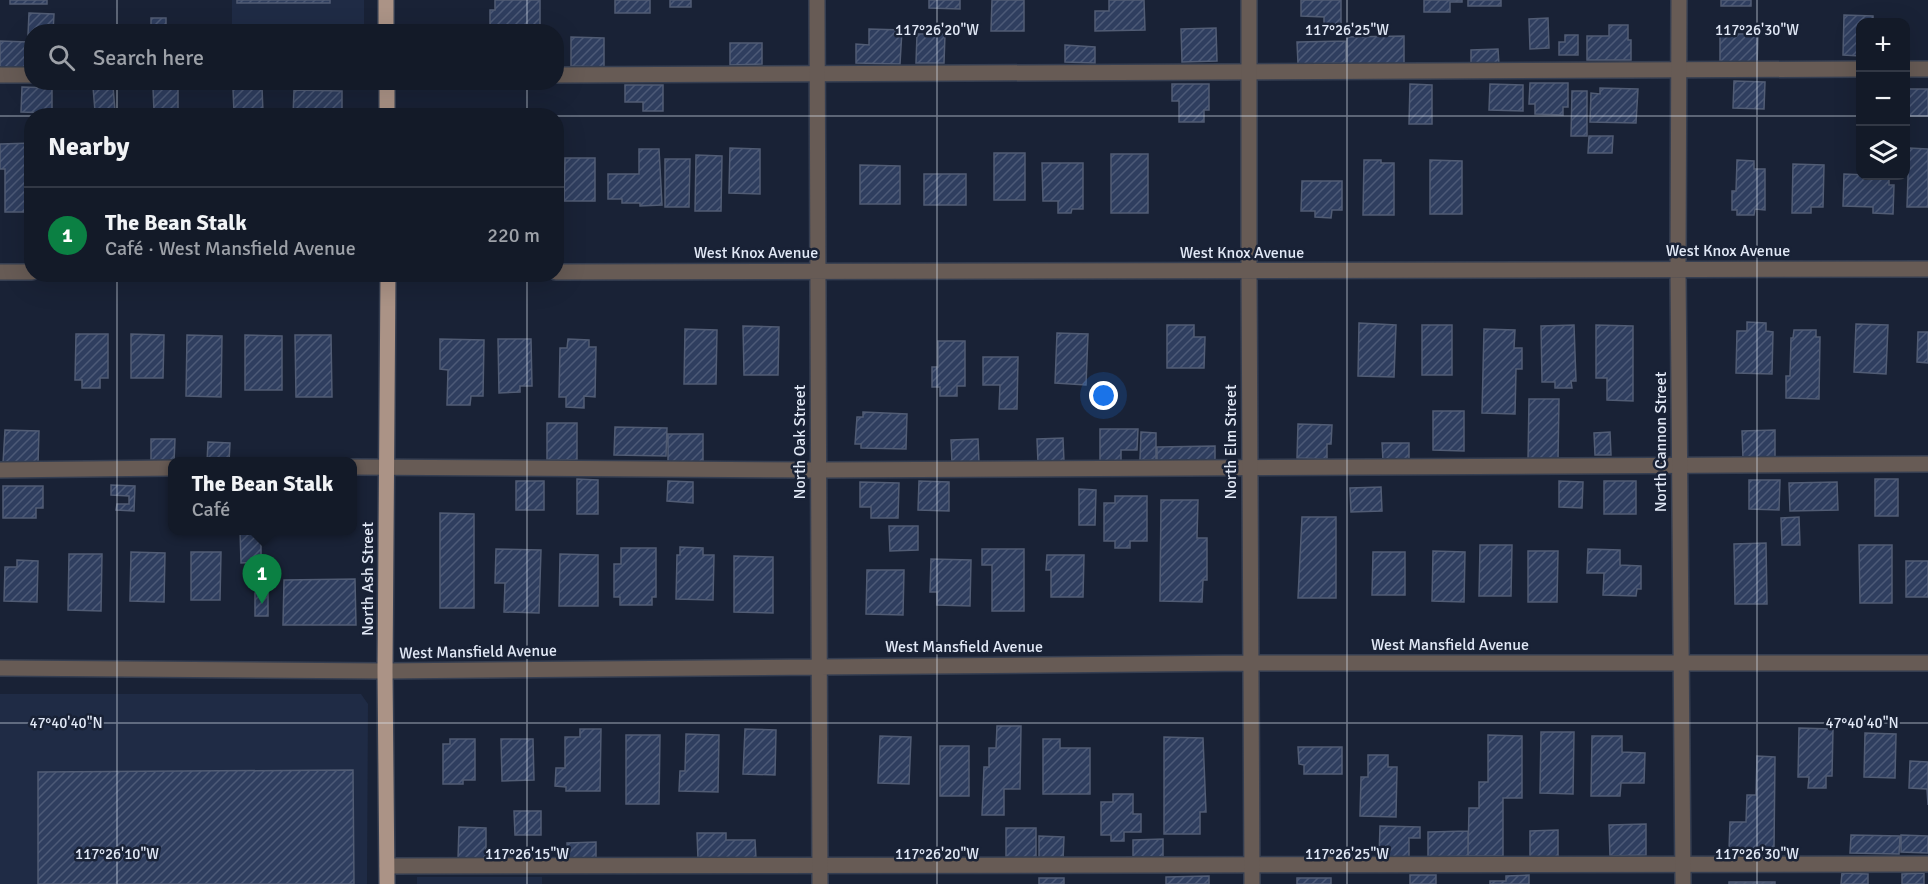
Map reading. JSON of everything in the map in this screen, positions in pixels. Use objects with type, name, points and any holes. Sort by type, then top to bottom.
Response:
[{"type":"main road","points":[[386,0],[386,24]]},
{"type":"main road","points":[[387,90],[387,108]]},
{"type":"main road","name":"North Ash Street","points":[[387,884],[385,671],[388,282]]},
{"type":"street","name":"North Oak Street","points":[[817,0],[820,884]]},
{"type":"street","name":"North Elm Street","points":[[1249,0],[1252,884]]},
{"type":"street","name":"North Cannon Street","points":[[1679,0],[1678,269],[1683,884]]},
{"type":"street","points":[[564,75],[1249,74],[1856,69]]},
{"type":"street","points":[[1910,69],[1928,69]]},
{"type":"street","points":[[0,75],[24,75]]},
{"type":"street","name":"West Knox Avenue","points":[[564,272],[1928,269]]},
{"type":"street","points":[[0,272],[24,272]]},
{"type":"street","points":[[357,467],[818,470],[1928,464]]},
{"type":"street","points":[[0,470],[168,468]]},
{"type":"street","name":"West Mansfield Avenue","points":[[0,668],[385,671],[1250,663],[1928,663]]},
{"type":"street","points":[[387,866],[1928,864]]},
{"type":"shaded area","points":[[232,0],[364,0],[364,24],[232,24]]},
{"type":"shaded area","points":[[0,694],[361,694],[368,704],[367,884],[0,884]]},
{"type":"shaded area","points":[[417,877],[542,877],[542,884],[417,884]]},
{"type":"building","points":[[10,0],[47,0],[47,4],[10,4]]},
{"type":"building","points":[[237,0],[330,0],[330,3],[237,3]]},
{"type":"building","points":[[495,0],[540,0],[540,24],[490,24],[490,10],[495,10]]},
{"type":"building","points":[[615,0],[650,0],[650,13],[615,13]]},
{"type":"building","points":[[670,0],[691,0],[691,7],[670,7]]},
{"type":"building","points":[[929,0],[960,0],[960,9],[929,8]]},
{"type":"building","points":[[992,0],[1024,0],[1024,31],[991,31]]},
{"type":"building","points":[[1109,0],[1144,0],[1145,30],[1095,31],[1095,11],[1109,11]]},
{"type":"building","points":[[1301,0],[1341,0],[1341,26],[1324,26],[1324,17],[1301,16]]},
{"type":"building","points":[[1424,0],[1462,0],[1462,2],[1450,2],[1450,12],[1424,12]]},
{"type":"building","points":[[1468,0],[1501,0],[1501,6],[1468,6]]},
{"type":"building","points":[[1721,0],[1751,0],[1751,6],[1721,6]]},
{"type":"building","points":[[29,13],[54,14],[53,24],[28,24]]},
{"type":"building","points":[[1844,15],[1873,16],[1873,18],[1856,18],[1856,56],[1843,55]]},
{"type":"building","points":[[151,18],[166,18],[166,24],[151,24]]},
{"type":"building","points":[[1548,18],[1549,48],[1530,49],[1529,19]]},
{"type":"building","points":[[1609,25],[1628,25],[1631,60],[1587,60],[1587,36],[1609,36]]},
{"type":"building","points":[[1216,28],[1217,61],[1182,62],[1181,29]]},
{"type":"building","points":[[869,29],[902,30],[900,64],[856,63],[856,44],[869,45]]},
{"type":"building","points":[[917,34],[945,34],[944,63],[916,63]]},
{"type":"building","points":[[1720,34],[1758,34],[1757,66],[1720,65]]},
{"type":"building","points":[[1565,35],[1578,35],[1578,55],[1559,55],[1559,42],[1565,42]]},
{"type":"building","points":[[1404,36],[1404,66],[1347,67],[1347,37]]},
{"type":"building","points":[[571,37],[604,38],[604,67],[571,66]]},
{"type":"building","points":[[0,41],[24,42],[24,72],[0,72]]},
{"type":"building","points":[[1346,41],[1346,63],[1298,64],[1297,42]]},
{"type":"building","points":[[730,43],[762,43],[762,64],[730,65]]},
{"type":"building","points":[[1065,45],[1095,47],[1095,63],[1065,62]]},
{"type":"building","points":[[1498,49],[1499,65],[1471,66],[1471,50]]},
{"type":"building","points":[[1734,81],[1765,82],[1764,109],[1733,108]]},
{"type":"building","points":[[1530,83],[1568,83],[1568,107],[1563,107],[1563,115],[1535,114],[1535,104],[1529,104]]},
{"type":"building","points":[[1172,84],[1209,84],[1209,110],[1204,110],[1204,122],[1179,122],[1179,101],[1172,101]]},
{"type":"building","points":[[1410,84],[1432,85],[1432,124],[1409,124]]},
{"type":"building","points":[[1490,84],[1523,85],[1523,111],[1489,110]]},
{"type":"building","points":[[625,85],[663,85],[663,111],[643,111],[643,102],[625,102]]},
{"type":"building","points":[[22,87],[24,90],[52,90],[52,108],[24,108],[24,112],[21,112]]},
{"type":"building","points":[[1600,88],[1638,89],[1636,123],[1590,122],[1591,93],[1600,94]]},
{"type":"building","points":[[1910,89],[1928,89],[1928,116],[1910,116]]},
{"type":"building","points":[[93,90],[113,90],[115,108],[95,108]]},
{"type":"building","points":[[153,90],[178,90],[178,108],[154,108]]},
{"type":"building","points":[[233,90],[262,90],[263,108],[234,108]]},
{"type":"building","points":[[294,90],[342,91],[342,108],[293,108]]},
{"type":"building","points":[[1572,91],[1587,91],[1587,136],[1571,136]]},
{"type":"building","points":[[1589,136],[1613,136],[1612,153],[1588,153]]},
{"type":"building","points":[[24,143],[24,212],[5,212],[5,169],[0,169],[0,144]]},
{"type":"building","points":[[730,148],[760,149],[760,194],[729,193]]},
{"type":"building","points":[[1910,148],[1928,149],[1928,207],[1907,207]]},
{"type":"building","points":[[639,149],[659,149],[662,205],[640,206],[640,203],[622,203],[622,199],[608,199],[608,174],[639,174]]},
{"type":"building","points":[[994,153],[1025,153],[1025,200],[994,200]]},
{"type":"building","points":[[1111,154],[1148,154],[1148,213],[1111,213]]},
{"type":"building","points":[[696,155],[722,156],[721,211],[695,211]]},
{"type":"building","points":[[565,158],[595,158],[595,201],[564,201]]},
{"type":"building","points":[[665,159],[690,159],[689,207],[665,207]]},
{"type":"building","points":[[1364,160],[1394,163],[1394,215],[1363,215]]},
{"type":"building","points":[[1430,160],[1462,161],[1462,214],[1430,214]]},
{"type":"building","points":[[1737,160],[1754,161],[1754,169],[1765,169],[1765,210],[1755,209],[1754,215],[1737,215],[1737,210],[1732,210],[1732,191],[1736,191]]},
{"type":"building","points":[[1042,163],[1083,163],[1083,209],[1072,209],[1071,213],[1058,213],[1058,201],[1043,201]]},
{"type":"building","points":[[1793,164],[1824,165],[1823,207],[1811,207],[1811,213],[1792,213]]},
{"type":"building","points":[[860,165],[900,166],[900,204],[860,204]]},
{"type":"building","points":[[924,174],[966,174],[966,205],[924,205]]},
{"type":"building","points":[[1844,174],[1856,175],[1856,180],[1889,180],[1889,185],[1894,185],[1893,214],[1873,213],[1873,207],[1843,206]]},
{"type":"building","points":[[1302,181],[1342,181],[1342,210],[1332,210],[1331,218],[1315,217],[1315,211],[1301,211]]},
{"type":"building","points":[[1747,322],[1766,323],[1766,331],[1773,332],[1772,374],[1736,373],[1737,331],[1747,331]]},
{"type":"building","points":[[1359,323],[1396,325],[1394,377],[1358,376]]},
{"type":"building","points":[[1856,324],[1888,325],[1886,374],[1854,372]]},
{"type":"building","points":[[1167,325],[1194,325],[1194,337],[1205,337],[1204,368],[1167,368]]},
{"type":"building","points":[[1422,325],[1452,325],[1452,375],[1422,375]]},
{"type":"building","points":[[1574,325],[1576,381],[1571,381],[1572,388],[1555,388],[1555,382],[1542,382],[1541,326]]},
{"type":"building","points":[[1596,325],[1633,326],[1633,401],[1607,400],[1607,378],[1596,378]]},
{"type":"building","points":[[743,326],[779,327],[778,375],[744,375]]},
{"type":"building","points":[[685,329],[717,330],[716,384],[684,384]]},
{"type":"building","points":[[1484,329],[1515,330],[1514,348],[1522,348],[1522,369],[1516,369],[1515,414],[1482,413]]},
{"type":"building","points":[[1794,330],[1816,330],[1816,337],[1820,337],[1819,399],[1786,398],[1786,376],[1790,376],[1791,338],[1793,338]]},
{"type":"building","points":[[1918,332],[1928,332],[1928,363],[1917,362]]},
{"type":"building","points":[[1057,333],[1088,334],[1086,385],[1055,383]]},
{"type":"building","points":[[76,334],[108,334],[108,378],[100,378],[100,388],[82,388],[82,380],[75,380]]},
{"type":"building","points":[[131,334],[164,335],[163,378],[131,378]]},
{"type":"building","points":[[187,335],[222,336],[221,397],[186,396]]},
{"type":"building","points":[[245,335],[282,336],[282,390],[245,390]]},
{"type":"building","points":[[295,335],[331,335],[332,397],[296,397]]},
{"type":"building","points":[[440,339],[484,340],[483,396],[471,396],[470,405],[447,405],[448,370],[440,369]]},
{"type":"building","points":[[498,339],[531,339],[532,386],[520,386],[520,392],[499,393]]},
{"type":"building","points":[[568,339],[589,340],[589,347],[596,347],[595,397],[584,396],[584,408],[566,407],[566,397],[559,397],[560,348],[567,348]]},
{"type":"building","points":[[938,341],[965,341],[965,386],[957,386],[957,396],[940,396],[940,387],[932,387],[932,367],[938,367]]},
{"type":"building","points":[[983,357],[1018,357],[1017,409],[999,409],[1000,385],[983,385]]},
{"type":"building","points":[[1529,399],[1559,399],[1558,461],[1528,460]]},
{"type":"building","points":[[1433,411],[1464,411],[1464,451],[1433,450]]},
{"type":"building","points":[[863,412],[907,414],[906,449],[861,448],[861,444],[855,444],[857,417],[863,417]]},
{"type":"building","points":[[547,423],[577,423],[577,460],[547,460]]},
{"type":"building","points":[[1298,424],[1332,425],[1331,444],[1327,444],[1327,459],[1297,458]]},
{"type":"building","points":[[615,427],[667,428],[666,456],[614,455]]},
{"type":"building","points":[[1100,429],[1138,429],[1137,450],[1121,450],[1121,462],[1100,462]]},
{"type":"building","points":[[5,430],[39,431],[38,464],[3,463]]},
{"type":"building","points":[[1775,430],[1775,458],[1743,459],[1742,431]]},
{"type":"building","points":[[1141,432],[1156,433],[1156,460],[1140,460]]},
{"type":"building","points":[[1610,432],[1611,455],[1595,455],[1594,433]]},
{"type":"building","points":[[668,434],[703,434],[703,463],[668,463]]},
{"type":"building","points":[[1063,438],[1064,462],[1038,463],[1037,439]]},
{"type":"building","points":[[151,439],[175,439],[174,457],[168,457],[168,462],[151,462]]},
{"type":"building","points":[[978,439],[979,463],[952,464],[951,440]]},
{"type":"building","points":[[208,442],[230,443],[229,457],[207,457]]},
{"type":"building","points":[[1382,443],[1409,443],[1409,460],[1383,461]]},
{"type":"building","points":[[1215,446],[1215,461],[1157,461],[1157,447]]},
{"type":"building","points":[[577,479],[598,480],[598,514],[577,514]]},
{"type":"building","points":[[1875,479],[1898,479],[1898,516],[1875,516]]},
{"type":"building","points":[[1749,480],[1780,480],[1779,510],[1749,509]]},
{"type":"building","points":[[516,481],[544,481],[544,510],[516,510]]},
{"type":"building","points":[[668,481],[693,482],[693,503],[667,501]]},
{"type":"building","points":[[919,481],[949,482],[949,511],[918,510]]},
{"type":"building","points":[[1559,481],[1583,482],[1582,508],[1559,507]]},
{"type":"building","points":[[1604,481],[1636,481],[1636,514],[1604,514]]},
{"type":"building","points":[[860,482],[899,483],[898,518],[871,518],[871,507],[860,507]]},
{"type":"building","points":[[1837,482],[1838,510],[1790,511],[1789,483]]},
{"type":"building","points":[[111,485],[135,486],[134,511],[116,510],[117,504],[129,504],[129,496],[111,495]]},
{"type":"building","points":[[3,486],[43,486],[43,508],[36,508],[36,518],[3,518]]},
{"type":"building","points":[[1381,487],[1382,511],[1351,512],[1350,488]]},
{"type":"building","points":[[1079,489],[1096,490],[1095,525],[1079,525]]},
{"type":"building","points":[[1115,496],[1147,496],[1147,541],[1130,541],[1130,548],[1115,548],[1115,541],[1104,541],[1104,503],[1115,503]]},
{"type":"building","points":[[1161,500],[1198,500],[1197,538],[1207,538],[1207,580],[1203,580],[1202,602],[1160,601]]},
{"type":"building","points":[[440,513],[474,514],[474,608],[440,608]]},
{"type":"building","points":[[1302,517],[1336,517],[1336,598],[1298,598]]},
{"type":"building","points":[[1799,517],[1800,545],[1782,545],[1781,518]]},
{"type":"building","points":[[889,526],[918,526],[918,550],[890,551]]},
{"type":"building","points":[[240,535],[261,535],[261,562],[241,563]]},
{"type":"building","points":[[1766,543],[1767,604],[1735,604],[1734,544]]},
{"type":"building","points":[[1480,545],[1512,545],[1511,596],[1479,596]]},
{"type":"building","points":[[1859,545],[1892,545],[1892,603],[1860,603]]},
{"type":"building","points":[[680,547],[703,548],[703,555],[714,555],[713,600],[676,599],[677,555],[680,555]]},
{"type":"building","points":[[621,548],[656,548],[656,597],[652,597],[652,605],[620,605],[620,597],[614,597],[614,564],[621,564]]},
{"type":"building","points":[[496,549],[541,550],[539,613],[504,612],[505,583],[495,583]]},
{"type":"building","points":[[982,549],[1024,549],[1024,611],[992,611],[992,565],[982,565]]},
{"type":"building","points":[[1588,549],[1620,550],[1620,565],[1641,566],[1641,589],[1637,589],[1636,596],[1603,595],[1604,573],[1587,573]]},
{"type":"building","points":[[1433,551],[1465,552],[1464,602],[1432,601]]},
{"type":"building","points":[[1528,551],[1558,551],[1557,602],[1528,602]]},
{"type":"building","points":[[131,552],[165,553],[164,602],[130,601]]},
{"type":"building","points":[[191,552],[221,552],[220,600],[191,600]]},
{"type":"building","points":[[1373,552],[1405,552],[1405,595],[1372,595]]},
{"type":"building","points":[[69,554],[102,554],[101,611],[68,610]]},
{"type":"building","points":[[560,554],[598,555],[598,606],[559,606]]},
{"type":"building","points":[[1047,555],[1084,555],[1083,597],[1051,597],[1051,570],[1046,570]]},
{"type":"building","points":[[734,556],[773,557],[773,613],[734,612]]},
{"type":"building","points":[[931,559],[971,560],[970,606],[937,605],[937,592],[930,592]]},
{"type":"building","points":[[17,560],[38,561],[37,602],[4,601],[5,567],[17,567]]},
{"type":"building","points":[[1906,561],[1928,561],[1928,597],[1906,597]]},
{"type":"building","points":[[867,570],[904,570],[903,615],[866,614]]},
{"type":"building","points":[[355,579],[356,625],[283,625],[284,580]]},
{"type":"building","points":[[255,593],[268,593],[268,616],[255,616]]},
{"type":"building","points":[[997,726],[1021,726],[1020,789],[1004,789],[1004,815],[982,815],[984,767],[989,767],[989,748],[996,748]]},
{"type":"building","points":[[1799,728],[1833,729],[1832,776],[1826,776],[1826,788],[1808,788],[1809,777],[1798,777]]},
{"type":"building","points":[[580,729],[601,729],[600,791],[566,791],[566,787],[555,786],[556,768],[565,768],[565,737],[580,737]]},
{"type":"building","points":[[745,729],[776,730],[775,775],[743,774]]},
{"type":"building","points":[[1541,732],[1574,732],[1573,794],[1540,793]]},
{"type":"building","points":[[1865,733],[1896,734],[1895,778],[1864,777]]},
{"type":"building","points":[[686,734],[719,735],[718,792],[679,791],[680,771],[685,771]]},
{"type":"building","points":[[626,735],[660,735],[659,804],[626,804]]},
{"type":"building","points":[[1488,735],[1522,736],[1522,798],[1503,798],[1503,856],[1468,856],[1469,808],[1479,808],[1479,782],[1488,782]]},
{"type":"building","points":[[880,736],[911,737],[909,784],[878,783]]},
{"type":"building","points":[[1592,736],[1622,736],[1622,752],[1645,753],[1644,783],[1621,783],[1620,796],[1591,796]]},
{"type":"building","points":[[1164,737],[1203,738],[1206,812],[1200,812],[1200,834],[1164,834]]},
{"type":"building","points":[[450,739],[475,739],[475,780],[463,780],[463,784],[443,784],[443,744],[450,744]]},
{"type":"building","points":[[501,739],[533,739],[534,780],[502,781]]},
{"type":"building","points":[[1043,739],[1060,739],[1060,748],[1090,748],[1090,794],[1043,794]]},
{"type":"building","points":[[940,746],[969,746],[969,796],[940,796]]},
{"type":"building","points":[[1298,747],[1342,747],[1342,774],[1304,774],[1304,765],[1299,764]]},
{"type":"building","points":[[1368,755],[1388,755],[1388,767],[1397,767],[1396,817],[1360,816],[1361,777],[1368,777]]},
{"type":"building","points":[[1757,756],[1775,757],[1774,850],[1729,850],[1730,822],[1746,822],[1747,795],[1756,795]]},
{"type":"building","points":[[1910,761],[1928,762],[1928,805],[1927,789],[1909,788]]},
{"type":"building","points":[[353,770],[354,884],[38,884],[38,772]]},
{"type":"building","points":[[1113,794],[1133,794],[1133,814],[1141,814],[1141,832],[1124,832],[1124,841],[1111,841],[1111,835],[1101,835],[1101,802],[1113,802]]},
{"type":"building","points":[[514,811],[541,811],[541,835],[515,835]]},
{"type":"building","points":[[1646,824],[1646,855],[1610,856],[1609,825]]},
{"type":"building","points":[[1380,826],[1420,827],[1420,838],[1409,838],[1409,857],[1379,857]]},
{"type":"building","points":[[459,827],[486,828],[486,859],[458,859]]},
{"type":"building","points":[[1006,828],[1036,828],[1036,858],[1006,858]]},
{"type":"building","points":[[1558,830],[1558,857],[1530,857],[1530,831]]},
{"type":"building","points":[[1468,831],[1468,856],[1428,857],[1428,832]]},
{"type":"building","points":[[697,833],[726,833],[726,840],[755,840],[756,859],[698,859]]},
{"type":"building","points":[[1851,835],[1900,836],[1899,854],[1850,853]]},
{"type":"building","points":[[1901,835],[1928,836],[1928,853],[1901,852]]},
{"type":"building","points":[[1039,836],[1064,837],[1063,860],[1039,859]]},
{"type":"building","points":[[1163,839],[1163,858],[1133,859],[1133,840]]},
{"type":"building","points":[[596,842],[596,861],[568,861],[567,843]]},
{"type":"building","points":[[1842,873],[1868,874],[1868,884],[1841,884]]},
{"type":"building","points":[[1924,873],[1924,884],[1902,884],[1902,874]]},
{"type":"building","points":[[1410,875],[1436,875],[1436,884],[1410,884]]},
{"type":"building","points":[[1529,875],[1529,884],[1490,884],[1490,881],[1506,881],[1506,876]]},
{"type":"building","points":[[1209,876],[1209,884],[1166,884],[1166,877]]},
{"type":"building","points":[[1039,878],[1064,878],[1064,884],[1039,884]]},
{"type":"building","points":[[1297,878],[1331,878],[1331,884],[1297,884]]},
{"type":"building","points":[[1729,882],[1775,882],[1775,884],[1729,884]]},
{"type":"place","name":"The Bean Stalk","points":[[262,604]]}]
